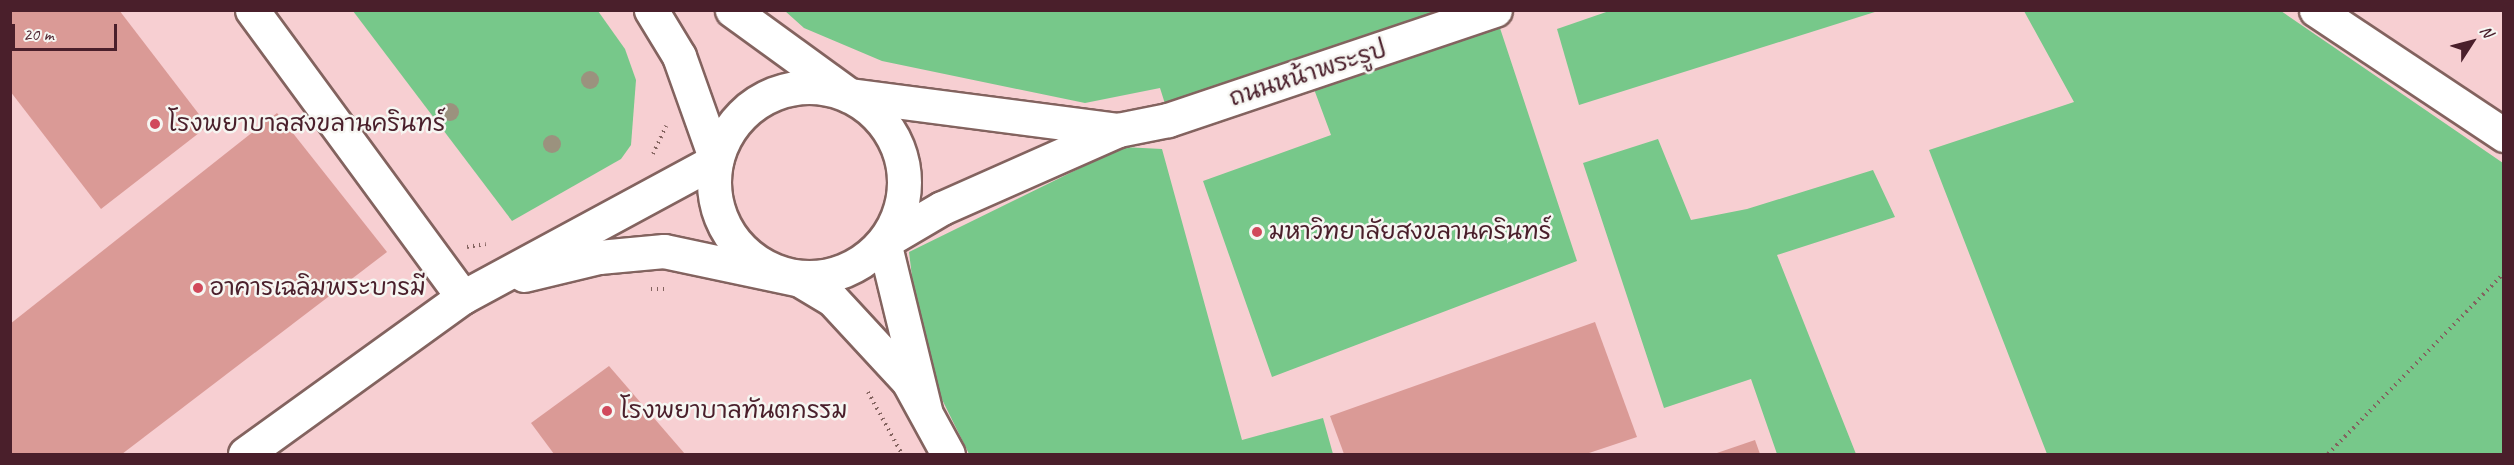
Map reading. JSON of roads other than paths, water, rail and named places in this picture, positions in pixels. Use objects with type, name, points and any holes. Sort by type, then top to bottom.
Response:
[{"type":"street","points":[[252,10],[463,297]]},
{"type":"street","points":[[651,10],[679,56],[716,160],[714,190],[722,219],[738,245],[761,264],[788,275],[832,299],[849,315],[908,381],[948,454]]},
{"type":"street","points":[[463,297],[543,268],[664,251],[788,275],[841,273],[884,242],[899,217],[905,188],[902,160],[891,134],[849,95],[732,10]]},
{"type":"street","name":"ถนนหน้าพระรูป","points":[[884,242],[942,208],[1118,130],[1168,120],[1495,10]]},
{"type":"street","points":[[2329,16],[2504,135]]},
{"type":"street","points":[[245,454],[463,297],[716,160],[744,112],[767,96],[794,87],[822,87],[849,95]]},
{"type":"street","name":"ถนนหน้าพระรูป","points":[[849,95],[1118,130]]},
{"type":"street","points":[[884,242],[925,410]]},
{"type":"place","name":"โรงพยาบาลสงขลานครินทร์","points":[[155,124]]},
{"type":"place","name":"มหาวิทยาลัยสงขลานครินทร์","points":[[1257,232]]},
{"type":"place","name":"อาคารเฉลิมพระบารมี","points":[[198,288]]},
{"type":"place","name":"โรงพยาบาลทันตกรรม","points":[[607,411]]}]
